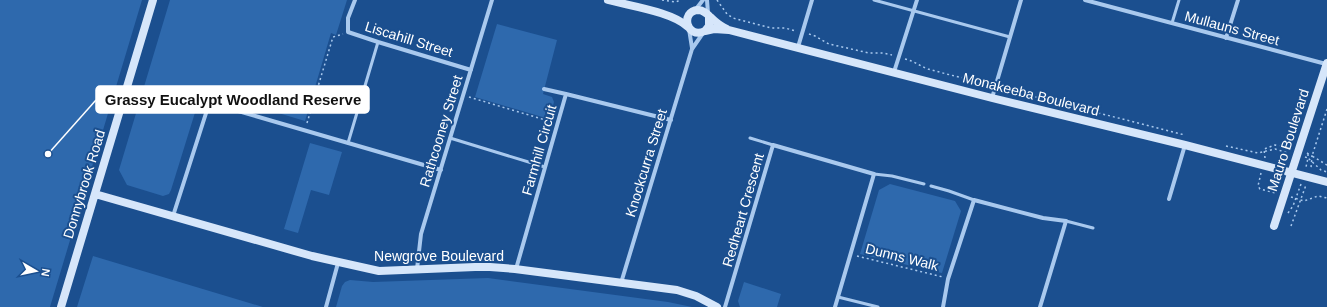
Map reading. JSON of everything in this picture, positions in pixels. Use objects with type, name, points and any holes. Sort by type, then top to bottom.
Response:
[{"type":"street","name":"Donnybrook Road","points":[[61,307],[153,0]]},
{"type":"street","name":"Liscahill Street","points":[[355,0],[348,18],[348,32],[471,70]]},
{"type":"street","name":"Rathcooney Street","points":[[416,269],[421,234],[492,0]]},
{"type":"street","points":[[608,0],[667,15],[683,22],[696,33],[705,31],[709,26],[707,0]]},
{"type":"street","points":[[689,27],[687,21],[692,12],[701,4],[703,0]]},
{"type":"street","points":[[798,48],[812,0]]},
{"type":"street","points":[[894,72],[917,0]]},
{"type":"street","points":[[992,98],[1021,0]]},
{"type":"street","name":"Mullauns Street","points":[[1085,0],[1226,38],[1327,63]]},
{"type":"street","points":[[1226,38],[1238,0]]},
{"type":"street","points":[[667,15],[685,14],[696,10],[703,11],[709,16]]},
{"type":"street","name":"Monakeeba Boulevard","points":[[709,16],[716,23],[729,30],[1327,182]]},
{"type":"street","name":"Knockcurra Street","points":[[689,27],[692,49]]},
{"type":"street","name":"Monakeeba Boulevard","points":[[705,31],[729,30]]},
{"type":"street","name":"Knockcurra Street","points":[[621,283],[692,49],[705,31]]},
{"type":"street","name":"Mauro Boulevard","points":[[1274,226],[1327,63]]},
{"type":"street","points":[[544,89],[566,94]]},
{"type":"street","name":"Farmhill Circuit","points":[[516,269],[566,94],[671,120]]},
{"type":"street","points":[[173,216],[208,107],[221,106],[441,170]]},
{"type":"street","name":"Redheart Crescent","points":[[725,307],[773,145],[874,174]]},
{"type":"street","points":[[1169,199],[1185,145]]},
{"type":"street","points":[[835,307],[874,174]]},
{"type":"street","name":"Newgrove Boulevard","points":[[95,194],[312,256],[378,271],[490,267],[516,269],[677,290],[696,296],[717,307]]},
{"type":"street","points":[[943,307],[948,279],[974,200],[1043,218],[1066,221],[1040,307]]},
{"type":"street","points":[[326,307],[338,263]]},
{"type":"lane","points":[[874,0],[1010,37]]},
{"type":"lane","points":[[1172,23],[1179,0]]},
{"type":"lane","points":[[348,143],[378,42]]},
{"type":"lane","points":[[450,138],[545,167]]},
{"type":"lane","points":[[750,138],[773,145]]},
{"type":"lane","points":[[874,174],[892,176],[924,184]]},
{"type":"lane","points":[[931,186],[974,200]]},
{"type":"lane","points":[[1066,221],[1093,228]]},
{"type":"lane","points":[[838,297],[878,307]]},
{"type":"path","points":[[662,0],[676,2],[680,0]]},
{"type":"path","points":[[717,0],[727,14],[733,18],[771,28],[784,28],[802,32],[815,36],[829,44],[869,53],[883,53],[912,60],[923,67],[966,78],[996,82],[1009,86],[1024,94],[1190,137]]},
{"type":"path","points":[[304,130],[333,38],[348,32]]},
{"type":"path","points":[[463,95],[558,124]]},
{"type":"path","points":[[1291,226],[1327,109]]},
{"type":"path","points":[[1221,145],[1258,153],[1275,149],[1297,153],[1308,152]]},
{"type":"path","points":[[1258,186],[1266,156],[1264,149],[1274,145],[1308,158],[1321,170],[1327,172]]},
{"type":"path","points":[[1308,152],[1327,165]]},
{"type":"path","points":[[1286,215],[1293,206],[1306,177],[1308,152]]},
{"type":"path","name":"Dunns Walk","points":[[850,254],[948,279]]},
{"type":"shaded area","points":[[0,0],[142,0],[50,307],[0,307]]},
{"type":"shaded area","points":[[170,0],[347,0],[336,35],[331,33],[305,121],[202,90],[171,190],[169,194],[163,196],[127,185],[119,170]]},
{"type":"shaded area","points":[[497,24],[557,40],[543,94],[552,97],[554,102],[549,119],[475,97]]},
{"type":"shaded area","points":[[310,143],[342,152],[329,195],[311,190],[298,233],[284,229]]},
{"type":"shaded area","points":[[890,184],[955,201],[961,211],[942,273],[860,254],[879,190]]},
{"type":"shaded area","points":[[93,256],[263,307],[77,307]]},
{"type":"shaded area","points":[[488,278],[668,302],[692,307],[336,307],[342,286],[345,282],[350,280],[373,282]]},
{"type":"shaded area","points":[[744,282],[781,294],[777,307],[740,307],[738,301]]},
{"type":"place","name":"Grassy Eucalypt Woodland Reserve","points":[[48,154]]}]
